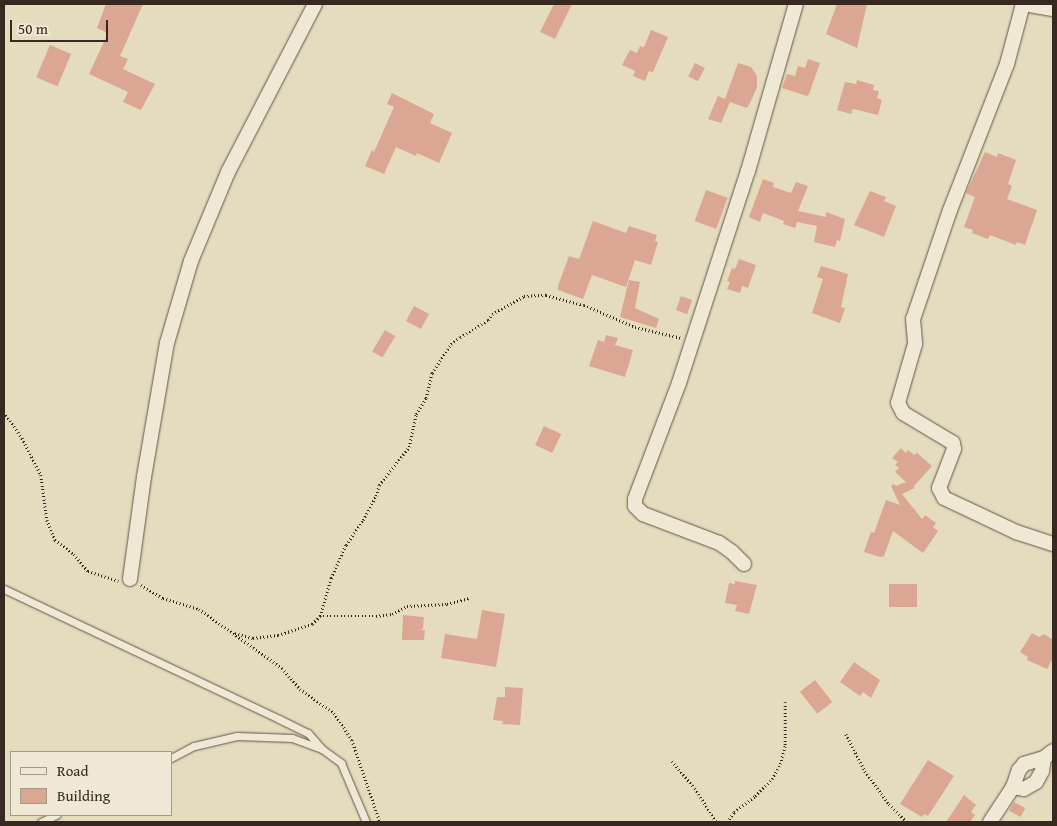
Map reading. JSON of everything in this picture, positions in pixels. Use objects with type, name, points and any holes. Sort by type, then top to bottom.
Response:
[{"type":"street","points":[[130,579],[144,477],[167,343],[191,261],[228,172],[315,4]]},
{"type":"street","points":[[744,564],[719,543],[653,519],[643,514],[635,506],[638,490],[652,458],[693,340],[748,171],[780,54],[796,4]]},
{"type":"street","points":[[1053,9],[1024,4],[1007,64],[950,210],[913,319],[914,349],[898,403],[903,413],[953,443],[954,449],[939,488],[944,498],[968,507],[1016,532],[1053,544]]},
{"type":"street","points":[[1013,787],[1024,789],[1036,782],[1049,754]]},
{"type":"street","points":[[990,822],[1013,787],[1019,770],[1024,764],[1049,754]]},
{"type":"lane","points":[[4,588],[308,734],[341,763],[366,822]]},
{"type":"lane","points":[[172,757],[194,746],[237,736],[292,738],[322,748]]},
{"type":"lane","points":[[41,822],[54,816]]},
{"type":"path","points":[[233,633],[253,638],[278,635],[312,624],[320,616],[331,578],[346,544],[363,520],[376,496],[379,485],[409,447],[416,414],[426,398],[432,373],[451,344],[488,320],[492,314],[524,296],[546,295],[584,306],[635,327],[693,340]]},
{"type":"path","points":[[4,412],[22,438],[41,475],[47,520],[55,540],[74,554],[88,571],[118,582],[130,579],[163,598],[199,609],[282,668],[300,689],[334,713],[352,740],[380,822]]},
{"type":"path","points":[[320,616],[376,616],[392,614],[407,606],[447,604],[469,598]]},
{"type":"path","points":[[727,822],[734,812],[755,796],[772,779],[780,764],[785,745],[785,702]]},
{"type":"path","points":[[846,734],[865,771],[889,804],[907,822]]},
{"type":"path","points":[[672,761],[695,788],[716,822]]},
{"type":"building","points":[[106,4],[143,4],[120,56],[128,59],[123,69],[155,84],[141,110],[123,102],[128,92],[89,74],[108,33],[97,28]]},
{"type":"building","points":[[554,4],[572,4],[555,39],[540,32]]},
{"type":"building","points":[[837,4],[867,4],[857,48],[826,34]]},
{"type":"building","points":[[651,30],[668,37],[653,72],[649,71],[645,81],[633,76],[635,71],[622,65],[630,50],[637,53],[640,46],[644,47]]},
{"type":"building","points":[[50,45],[71,54],[57,86],[36,77]]},
{"type":"building","points":[[808,59],[820,63],[809,94],[807,96],[782,88],[787,74],[795,76],[798,66],[805,68]]},
{"type":"building","points":[[695,63],[705,68],[698,81],[688,76]]},
{"type":"building","points":[[738,63],[751,67],[757,76],[757,87],[750,103],[747,108],[730,102],[721,123],[708,119],[718,96],[725,99]]},
{"type":"building","points":[[857,80],[874,85],[873,90],[879,91],[877,98],[882,100],[878,115],[853,109],[851,114],[837,110],[845,82],[856,84]]},
{"type":"building","points":[[392,93],[434,114],[430,123],[452,133],[439,163],[417,153],[416,156],[396,147],[384,174],[365,166],[372,150],[374,152],[394,107],[387,104]]},
{"type":"building","points":[[985,152],[997,157],[998,153],[1016,160],[1008,184],[1012,186],[1007,199],[1037,210],[1025,245],[1017,242],[1016,245],[990,235],[988,239],[972,233],[973,230],[964,227],[975,197],[966,193]]},
{"type":"building","points":[[763,179],[774,183],[773,187],[791,193],[796,182],[808,186],[798,211],[826,217],[826,212],[845,219],[840,241],[837,240],[835,247],[814,242],[817,226],[797,222],[795,228],[783,224],[784,221],[763,213],[760,222],[749,217]]},
{"type":"building","points":[[706,190],[728,198],[716,229],[695,221]]},
{"type":"building","points":[[870,191],[886,197],[884,201],[896,206],[884,237],[854,225]]},
{"type":"building","points":[[593,221],[626,233],[629,226],[657,235],[655,241],[658,242],[651,265],[635,260],[626,287],[592,275],[583,299],[558,290],[558,286],[569,256],[579,259]]},
{"type":"building","points":[[739,259],[756,265],[748,288],[742,286],[740,293],[727,289],[730,282],[727,281],[732,268],[735,269]]},
{"type":"building","points":[[821,266],[848,274],[841,307],[845,308],[840,323],[812,313],[823,279],[817,277]]},
{"type":"building","points":[[629,280],[640,282],[635,308],[659,319],[656,328],[620,317]]},
{"type":"building","points":[[681,296],[692,300],[687,314],[676,310]]},
{"type":"building","points":[[414,306],[429,314],[421,329],[406,321]]},
{"type":"building","points":[[385,330],[395,336],[382,358],[372,351]]},
{"type":"building","points":[[606,335],[618,338],[615,345],[633,350],[625,377],[589,366],[598,340],[604,342]]},
{"type":"building","points":[[544,426],[561,434],[552,453],[535,445]]},
{"type":"building","points":[[901,448],[906,453],[908,450],[914,455],[917,453],[932,466],[914,486],[915,488],[902,494],[922,519],[925,515],[936,523],[933,527],[938,531],[923,553],[893,531],[884,556],[880,557],[864,552],[871,532],[874,533],[886,500],[900,505],[891,486],[906,482],[895,472],[899,468],[895,465],[898,462],[892,458]]},
{"type":"building","points":[[735,581],[757,585],[749,614],[735,611],[737,605],[725,603],[729,583],[735,584]]},
{"type":"building","points":[[889,584],[917,584],[917,607],[889,607]]},
{"type":"building","points":[[482,610],[505,614],[496,667],[441,658],[445,634],[477,639]]},
{"type":"building","points":[[403,615],[424,617],[423,629],[419,630],[425,630],[424,640],[402,640]]},
{"type":"building","points":[[1032,633],[1039,637],[1044,634],[1052,639],[1053,658],[1047,669],[1027,660],[1028,657],[1020,652]]},
{"type":"building","points":[[854,662],[880,680],[871,698],[863,692],[860,696],[840,682]]},
{"type":"building","points":[[815,680],[832,702],[817,714],[800,692]]},
{"type":"building","points":[[505,687],[523,688],[520,725],[502,724],[503,721],[493,720],[497,697],[505,697]]},
{"type":"building","points":[[928,760],[954,776],[928,816],[924,814],[922,817],[900,804]]},
{"type":"building","points":[[964,795],[976,805],[971,812],[975,815],[970,822],[946,822]]},
{"type":"building","points":[[1014,802],[1025,808],[1021,817],[1009,811]]}]
